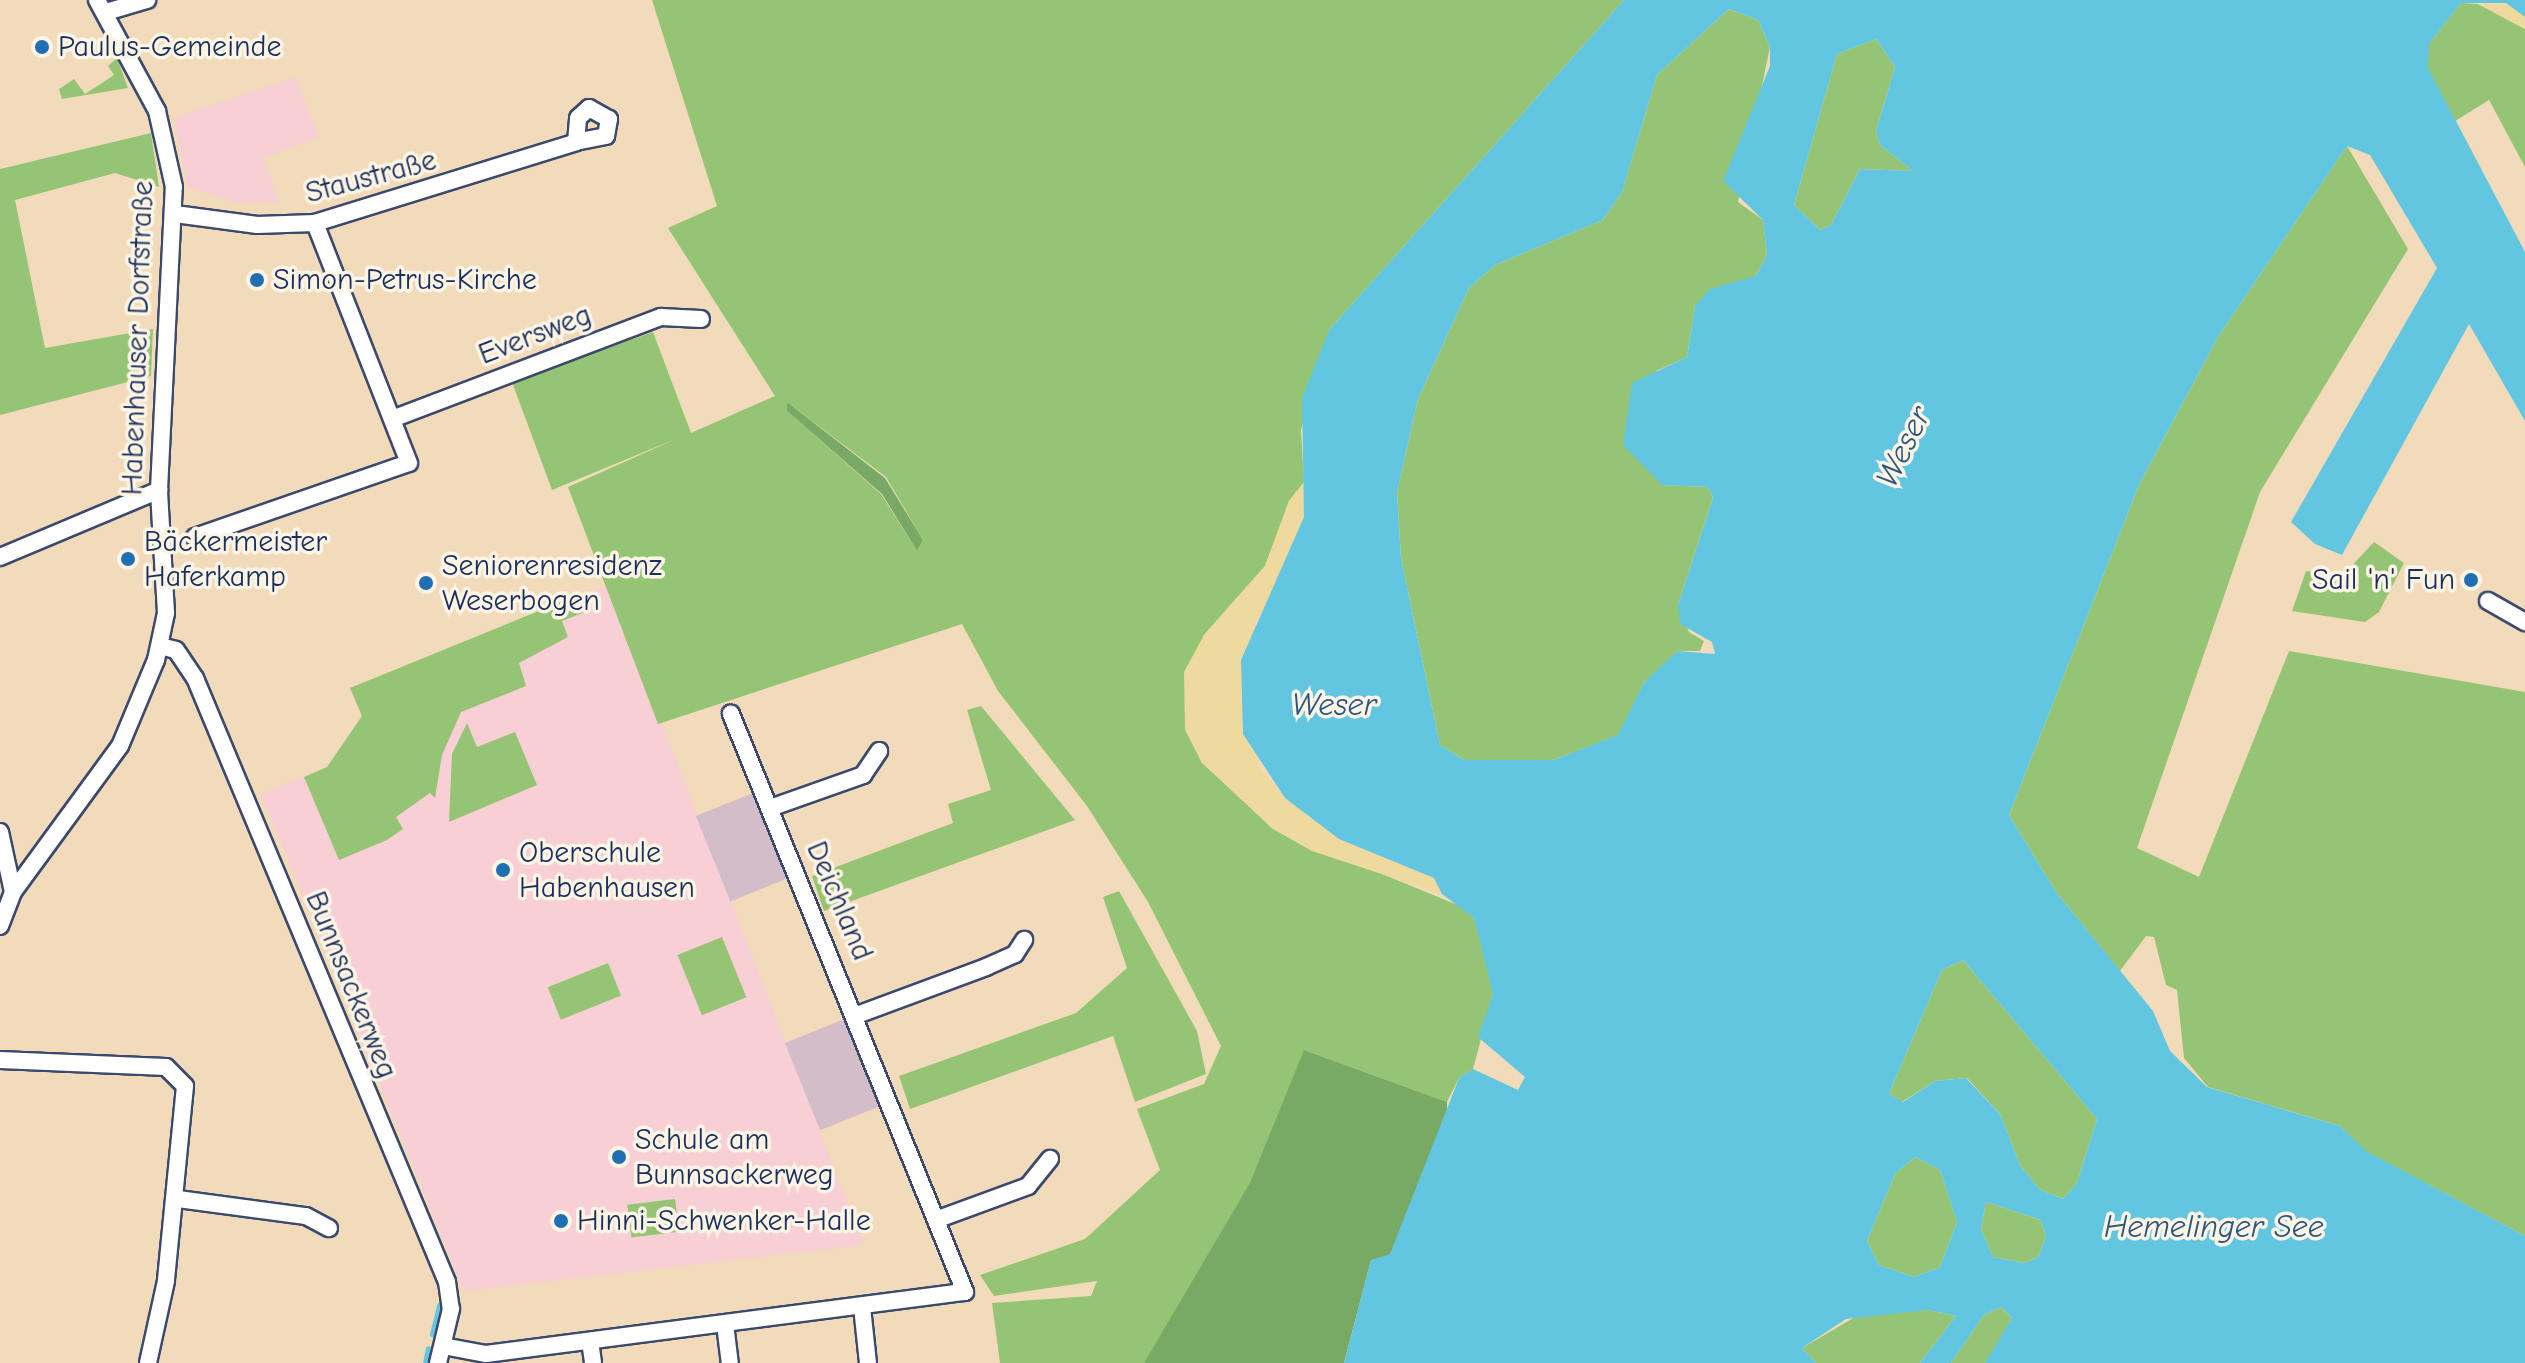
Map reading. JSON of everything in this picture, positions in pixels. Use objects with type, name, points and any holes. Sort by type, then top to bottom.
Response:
[{"type":"street","points":[[102,6],[147,0]]},
{"type":"street","name":"Habenhauser Dorfstraße","points":[[0,926],[13,892],[120,746],[160,646],[166,613],[159,490],[175,214],[157,111],[102,6]]},
{"type":"street","name":"Staustraße","points":[[175,214],[257,225],[315,223],[576,142]]},
{"type":"street","points":[[195,537],[409,463],[315,223]]},
{"type":"street","name":"Eversweg","points":[[392,419],[661,317],[701,319]]},
{"type":"street","points":[[0,557],[159,490]]},
{"type":"street","points":[[2488,601],[2525,622]]},
{"type":"street","name":"Bunnsackerweg","points":[[160,646],[176,650],[195,678],[447,1282],[451,1309],[438,1363]]},
{"type":"street","name":"Deichland","points":[[443,1346],[486,1354],[965,1292],[941,1218],[731,714]]},
{"type":"street","points":[[770,808],[863,775],[879,751]]},
{"type":"street","points":[[0,832],[13,892]]},
{"type":"street","points":[[857,1015],[1015,954],[1024,940]]},
{"type":"street","points":[[0,1060],[166,1067],[180,1074],[185,1086],[178,1199],[148,1363]]},
{"type":"street","points":[[941,1218],[1028,1186],[1050,1159]]},
{"type":"street","points":[[178,1199],[306,1216],[329,1228]]},
{"type":"street","points":[[862,1307],[868,1363]]},
{"type":"street","points":[[725,1324],[730,1363]]},
{"type":"street","points":[[590,1341],[593,1363]]},
{"type":"shaded area","points":[[295,77],[319,137],[263,158],[279,203],[234,202],[188,187],[174,118]]},
{"type":"shaded area","name":"Oberschule Habenhausen","points":[[608,585],[864,1245],[464,1291],[261,794],[327,767],[362,716],[350,688]]},
{"type":"shaded area","points":[[758,791],[792,876],[730,901],[696,816]]},
{"type":"shaded area","points":[[847,1018],[882,1105],[820,1130],[785,1043]]},
{"type":"green space","points":[[652,0],[1624,0],[1329,330],[1301,430],[1304,482],[1289,501],[1265,566],[1204,635],[1201,762],[1273,829],[1460,906],[1474,918],[1489,959],[1493,994],[1473,1069],[1459,1078],[1447,1102],[1304,1050],[1390,1255],[1371,1260],[1305,1363],[1000,1363],[992,1303],[1091,1296],[1097,1281],[994,1296],[980,1275],[1085,1239],[1160,1170],[1137,1109],[1204,1084],[1221,1046],[1148,902],[1087,806],[998,691],[962,624],[658,724],[568,487],[678,438],[552,490],[512,382],[653,332],[691,433],[775,396],[668,228],[717,206]],"holes":[[[787,402],[886,477],[923,540],[917,551],[881,494],[787,411]]]},
{"type":"green space","points":[[2461,3],[2478,4],[2525,29],[2525,167],[2489,100],[2452,123],[2428,68],[2428,45]]},
{"type":"green space","points":[[1729,9],[1758,20],[1770,47],[1738,202],[1763,220],[1767,255],[1756,276],[1695,306],[1687,357],[1656,371],[1662,485],[1708,487],[1713,498],[1678,605],[1689,632],[1704,641],[1700,651],[1678,651],[1643,684],[1619,735],[1553,760],[1464,760],[1440,745],[1401,558],[1397,492],[1418,399],[1469,288],[1495,265],[1603,220],[1622,192],[1657,75]]},
{"type":"green space","points":[[1876,39],[1895,67],[1876,131],[1880,145],[1913,171],[1860,169],[1831,225],[1820,230],[1794,205],[1837,54]]},
{"type":"green space","points":[[117,58],[128,88],[62,99],[59,89],[74,79],[85,94],[114,75],[108,66]]},
{"type":"green space","points":[[151,133],[159,187],[115,173],[15,200],[45,348],[153,329],[151,376],[0,415],[0,169]]},
{"type":"green space","points":[[2347,146],[2408,249],[2260,492],[2137,848],[2199,877],[2289,651],[2525,692],[2525,1236],[2365,1151],[2340,1126],[2208,1087],[2184,1058],[2177,990],[2166,985],[2154,937],[2146,936],[2120,971],[2056,892],[2009,815],[2139,485],[2218,337]]},
{"type":"green space","points":[[787,402],[885,478],[923,540],[917,551],[882,494],[787,411]]},
{"type":"green space","points":[[2374,542],[2404,563],[2379,612],[2365,622],[2292,611],[2306,571],[2343,575]]},
{"type":"green space","points":[[578,595],[585,612],[562,621],[568,637],[519,663],[526,686],[461,712],[442,755],[435,798],[430,793],[396,817],[403,829],[387,840],[339,860],[304,777],[327,767],[362,716],[350,688]]},
{"type":"green space","points":[[981,706],[1075,820],[824,911],[812,876],[953,823],[948,804],[991,790],[967,710]]},
{"type":"green space","points":[[467,723],[477,747],[515,732],[537,785],[449,822],[452,754]]},
{"type":"green space","points":[[1119,891],[1197,1031],[1206,1074],[1135,1102],[1113,1036],[910,1109],[899,1076],[1076,1013],[1127,968],[1103,897]]},
{"type":"green space","points":[[722,937],[746,997],[702,1015],[677,955]]},
{"type":"green space","points":[[1963,960],[2097,1119],[2077,1183],[2063,1199],[2039,1189],[2020,1165],[2000,1114],[1967,1078],[1935,1081],[1902,1102],[1889,1094],[1942,970]]},
{"type":"green space","points":[[608,963],[621,995],[561,1020],[548,987]]},
{"type":"green space","points":[[1304,1050],[1447,1102],[1447,1119],[1390,1255],[1371,1260],[1344,1363],[1144,1363],[1250,1183]]},
{"type":"green space","points":[[1915,1157],[1940,1170],[1957,1222],[1940,1267],[1914,1277],[1879,1265],[1867,1241],[1895,1174]]},
{"type":"green space","points":[[675,1199],[679,1232],[631,1238],[627,1205]]},
{"type":"green space","points":[[1986,1202],[2041,1220],[2046,1237],[2038,1257],[2025,1263],[1993,1257],[1981,1229]]},
{"type":"green space","points":[[2001,1307],[2012,1318],[1994,1353],[1985,1363],[1951,1363],[1984,1315]]},
{"type":"green space","points":[[1928,1310],[1956,1316],[1920,1363],[1816,1363],[1802,1348],[1862,1313]]},
{"type":"sand","points":[[2506,3],[2525,17],[2525,29],[2478,4]]},
{"type":"sand","points":[[1304,482],[1304,517],[1290,561],[1256,622],[1258,766],[1285,798],[1339,839],[1434,878],[1442,894],[1312,851],[1273,829],[1201,761],[1185,730],[1184,672],[1204,635],[1265,566],[1289,501]]},
{"type":"water","points":[[1624,0],[2525,0],[2525,17],[2506,3],[2461,3],[2429,44],[2428,68],[2525,252],[2525,421],[2469,324],[2342,555],[2315,544],[2291,522],[2437,268],[2370,155],[2347,146],[2218,337],[2139,485],[2009,815],[2056,892],[2153,1011],[2170,1051],[2207,1087],[2340,1126],[2366,1151],[2525,1236],[2525,1363],[1985,1363],[2012,1318],[2001,1307],[1984,1315],[1951,1363],[1920,1363],[1956,1316],[1928,1310],[1846,1319],[1802,1348],[1816,1363],[1344,1363],[1371,1260],[1390,1254],[1459,1078],[1473,1069],[1518,1090],[1525,1077],[1478,1037],[1493,994],[1474,918],[1442,894],[1434,878],[1339,839],[1285,798],[1243,734],[1241,660],[1304,517],[1302,398],[1329,330]],"holes":[[[1729,9],[1758,20],[1770,47],[1770,66],[1723,181],[1763,220],[1767,255],[1756,276],[1710,289],[1695,306],[1687,357],[1632,383],[1623,445],[1662,485],[1708,487],[1713,498],[1678,605],[1680,624],[1712,642],[1715,654],[1678,651],[1643,684],[1618,735],[1553,760],[1464,760],[1440,745],[1401,558],[1397,492],[1418,399],[1469,288],[1495,265],[1603,220],[1622,192],[1657,75]],[[1876,39],[1895,67],[1876,131],[1880,145],[1913,171],[1860,169],[1831,225],[1820,230],[1794,205],[1837,54]],[[1963,960],[2097,1119],[2077,1183],[2063,1199],[2039,1189],[2020,1165],[2000,1114],[1966,1078],[1935,1081],[1903,1102],[1889,1094],[1942,970]],[[1915,1157],[1940,1170],[1957,1222],[1940,1267],[1914,1277],[1879,1265],[1867,1241],[1895,1174]],[[1986,1202],[2041,1220],[2046,1237],[2038,1257],[2025,1263],[1993,1257],[1981,1229]]]},
{"type":"waterway","points":[[432,1334],[439,1305]]},
{"type":"waterway","points":[[425,1363],[428,1348]]},
{"type":"place","name":"Paulus-Gemeinde","points":[[42,47]]},
{"type":"place","name":"Simon-Petrus-Kirche","points":[[257,280]]},
{"type":"place","name":"Bäckermeister Haferkamp","points":[[128,559]]},
{"type":"place","name":"Sail 'n' Fun","points":[[2471,580]]},
{"type":"place","name":"Seniorenresidenz Weserbogen","points":[[426,583]]},
{"type":"place","name":"Oberschule Habenhausen","points":[[503,870]]},
{"type":"place","name":"Schule am Bunnsackerweg","points":[[619,1157]]},
{"type":"place","name":"Hinni-Schwenker-Halle","points":[[561,1221]]},
{"type":"water label","name":"Weser","points":[[1904,447]]},
{"type":"water label","name":"Weser","points":[[1334,705]]},
{"type":"water label","name":"Hemelinger See","points":[[2214,1227]]}]
